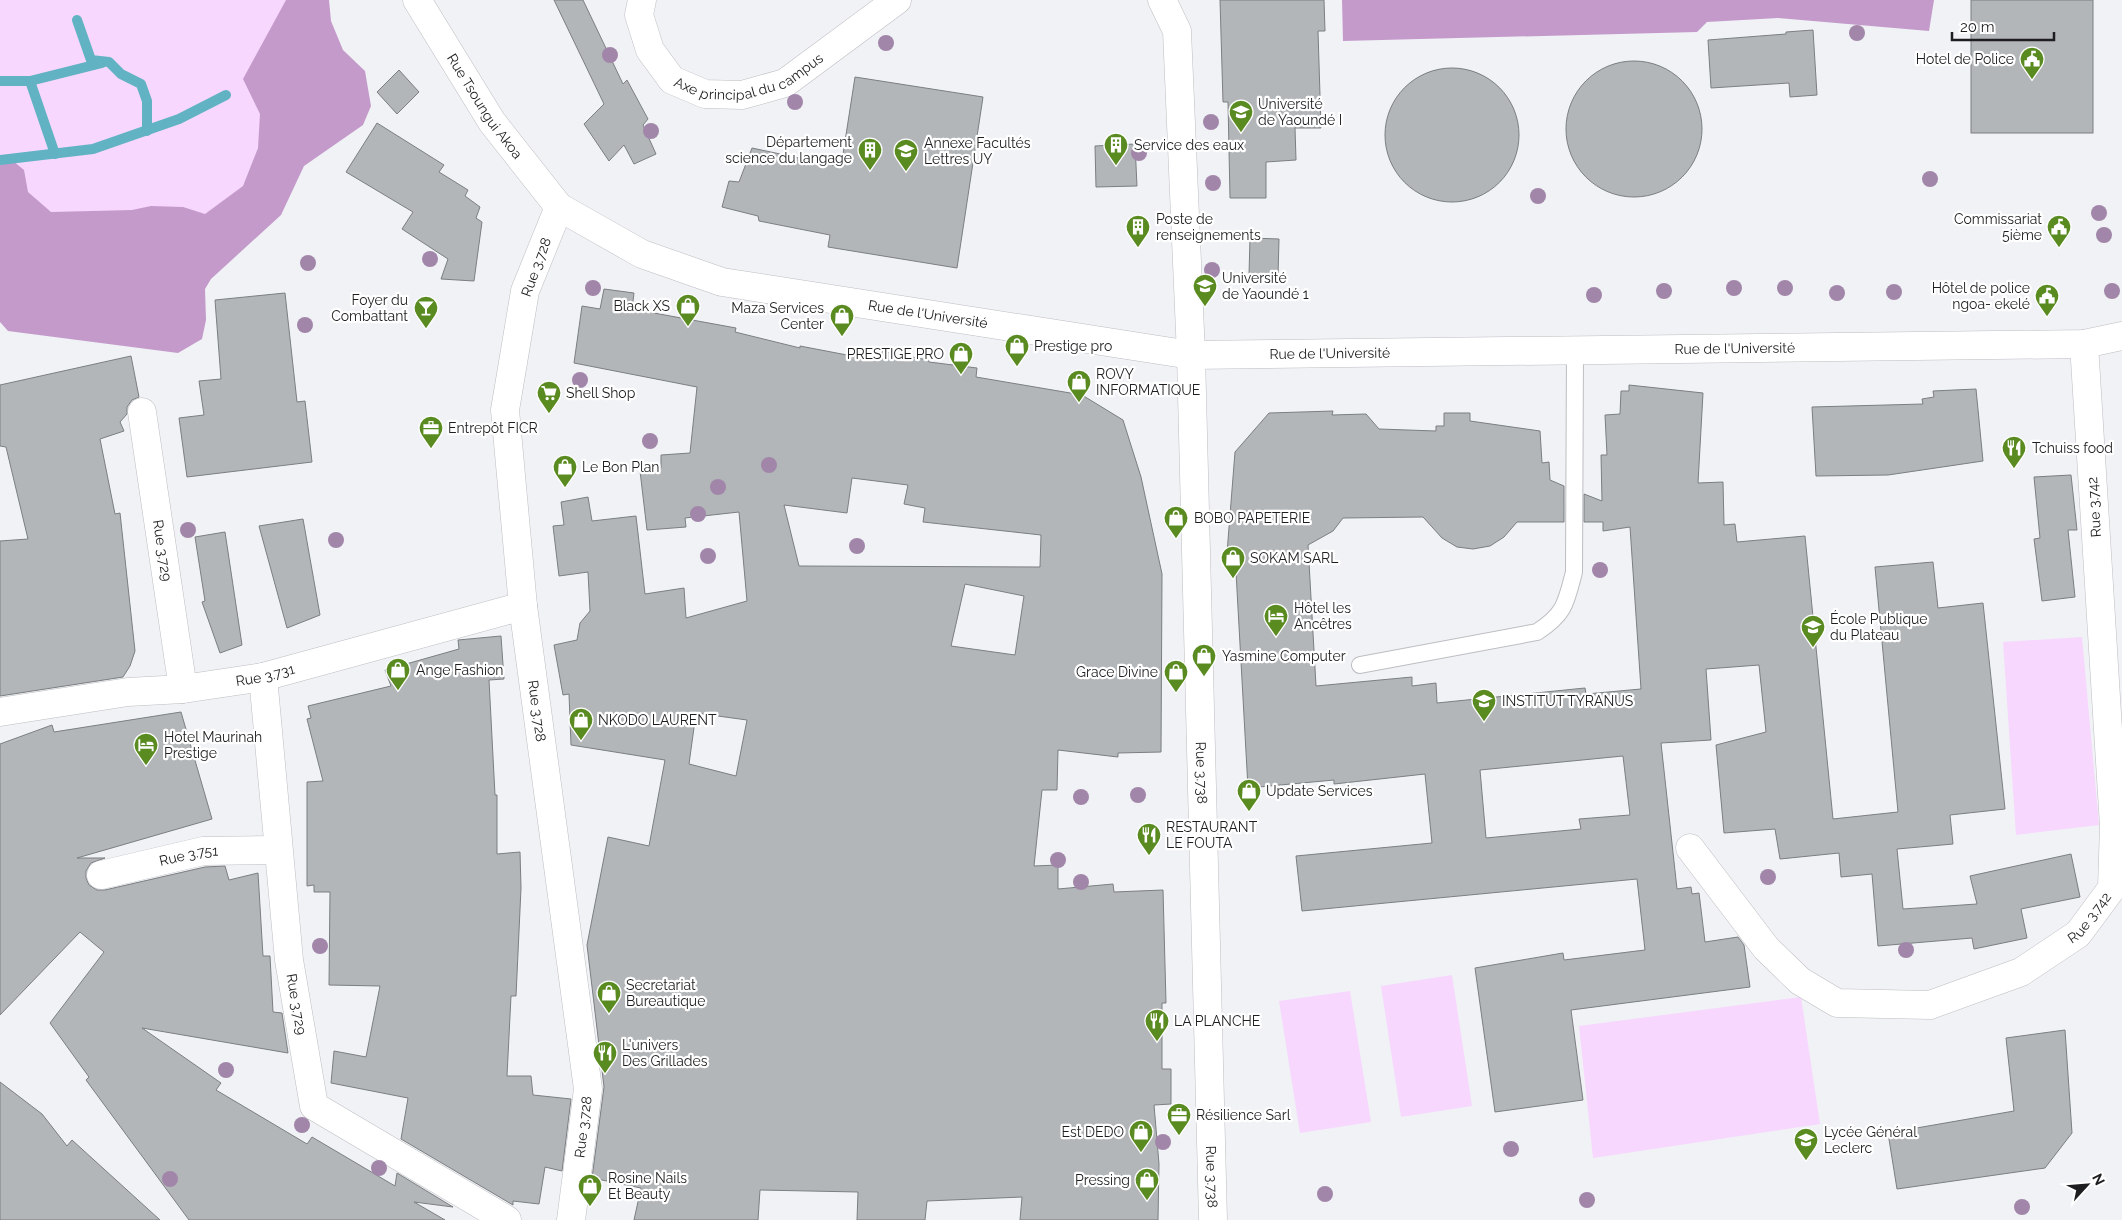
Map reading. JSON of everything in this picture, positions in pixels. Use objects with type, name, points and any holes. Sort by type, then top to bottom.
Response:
[{"type":"street","name":"Rue Tsoungui Akoa","points":[[418,0],[492,122],[559,208]]},
{"type":"street","name":"Axe principal du campus","points":[[642,0],[639,15],[650,50],[672,80],[705,94],[742,95],[784,83],[897,0]]},
{"type":"street","points":[[1162,0],[1177,31],[1191,355]]},
{"type":"street","name":"Rue de l'Université","points":[[559,208],[642,254],[722,282],[1191,355],[2084,344],[2122,336]]},
{"type":"street","name":"Rue 3.728","points":[[559,208],[525,291],[505,410],[523,606],[588,1089],[571,1220]]},
{"type":"street","name":"Rue 3.742","points":[[1690,848],[1766,948],[1800,981],[1837,1003],[1930,1005],[2021,972],[2078,934],[2112,888],[2114,826],[2084,344]]},
{"type":"street","name":"Rue 3.738","points":[[1191,355],[1213,1220]]},
{"type":"street","name":"Rue 3.729","points":[[142,412],[183,689]]},
{"type":"street","name":"Rue 3.731","points":[[0,712],[128,692],[183,689],[263,678],[523,606]]},
{"type":"street","name":"Rue 3.729","points":[[263,678],[289,960],[314,1106],[507,1220]]},
{"type":"street","name":"Rue 3.751","points":[[101,874],[203,851],[278,850]]},
{"type":"lane","points":[[1360,665],[1537,632],[1555,620],[1567,599],[1574,572],[1576,350]]},
{"type":"shaded area","points":[[0,0],[292,0],[321,79],[217,223],[0,245]]},
{"type":"shaded area","points":[[286,0],[329,0],[331,21],[343,50],[365,71],[371,106],[363,125],[304,166],[281,215],[211,279],[205,289],[206,320],[202,339],[178,353],[8,331],[0,322],[0,165],[13,161],[24,170],[28,192],[51,212],[132,210],[151,206],[183,207],[205,214],[243,186],[258,148],[260,114],[243,79]]},
{"type":"shaded area","points":[[1342,0],[1934,0],[1929,31],[1778,18],[1707,22],[1697,32],[1343,41]]},
{"type":"shaded area","points":[[2082,637],[2099,825],[2016,835],[2003,642]]},
{"type":"shaded area","points":[[1452,975],[1472,1106],[1401,1117],[1381,986]]},
{"type":"shaded area","points":[[1350,991],[1371,1122],[1300,1133],[1279,1001]]},
{"type":"shaded area","points":[[1801,997],[1820,1124],[1593,1158],[1579,1026]]},
{"type":"building","points":[[554,0],[583,0],[623,84],[627,80],[648,119],[643,125],[656,154],[634,164],[624,145],[609,161],[584,124],[604,104]]},
{"type":"building","points":[[1220,0],[1324,0],[1325,31],[1318,31],[1321,128],[1295,128],[1296,160],[1266,162],[1266,198],[1230,198],[1228,102],[1223,102]]},
{"type":"building","name":"Hotel de Police","points":[[1971,0],[2093,0],[2093,133],[1971,133]]},
{"type":"building","points":[[1813,30],[1817,95],[1790,97],[1789,83],[1711,88],[1708,40]]},
{"type":"building","points":[[1634,61],[1660,66],[1672,72],[1682,81],[1691,91],[1697,103],[1702,129],[1697,155],[1691,167],[1682,177],[1672,186],[1660,192],[1634,197],[1608,192],[1596,186],[1586,177],[1577,167],[1571,155],[1566,129],[1571,103],[1577,91],[1586,81],[1596,72],[1608,66]]},
{"type":"building","points":[[1452,68],[1478,73],[1500,87],[1514,109],[1519,135],[1514,161],[1500,183],[1478,197],[1452,202],[1426,197],[1404,183],[1390,161],[1385,135],[1390,109],[1404,87],[1426,73]]},
{"type":"building","points":[[399,70],[419,92],[397,114],[377,92]]},
{"type":"building","name":"Annexe Facultés Lettres UY","points":[[855,77],[983,97],[957,268],[828,247],[830,235],[759,221],[758,216],[722,207],[729,181],[739,182],[752,148],[841,167]]},
{"type":"building","points":[[377,123],[444,165],[439,172],[468,190],[465,196],[480,207],[476,218],[482,222],[474,281],[441,279],[448,259],[402,229],[413,212],[346,172]]},
{"type":"building","name":"Service des eaux","points":[[1135,144],[1137,186],[1096,187],[1095,146]]},
{"type":"building","points":[[1250,238],[1279,239],[1278,276],[1249,275]]},
{"type":"building","points":[[604,289],[634,293],[632,309],[736,328],[735,332],[800,348],[800,346],[873,360],[875,350],[928,360],[929,362],[977,368],[976,377],[1082,395],[1123,420],[1141,477],[1162,574],[1161,752],[1118,753],[1118,757],[1058,750],[1057,790],[1042,790],[1034,866],[1058,865],[1058,889],[1113,884],[1114,892],[1163,890],[1166,1003],[1162,1003],[1162,1069],[1171,1069],[1171,1104],[1154,1105],[1159,1164],[1158,1220],[1020,1220],[1022,1197],[927,1201],[925,1220],[857,1220],[858,1192],[760,1190],[758,1220],[634,1220],[641,1188],[592,1178],[604,1087],[587,945],[608,837],[649,846],[665,760],[571,745],[569,694],[563,695],[554,645],[577,640],[580,623],[590,611],[588,572],[559,576],[553,526],[564,525],[561,502],[588,497],[592,521],[636,516],[645,594],[684,588],[686,618],[747,601],[739,512],[685,518],[686,527],[647,530],[640,471],[661,468],[661,455],[690,453],[697,387],[574,363],[582,306],[600,309]],"holes":[[[852,478],[908,485],[904,504],[925,508],[923,522],[1041,535],[1040,567],[799,566],[784,505],[847,513]],[[965,584],[1024,596],[1015,655],[951,646]],[[696,713],[747,720],[736,776],[689,764]]]},
{"type":"building","points":[[285,293],[297,402],[305,401],[312,462],[187,477],[179,418],[204,415],[199,381],[221,379],[215,300]]},
{"type":"building","points":[[131,356],[139,397],[132,400],[127,407],[127,414],[120,422],[124,431],[100,439],[115,514],[120,513],[135,651],[130,666],[123,677],[0,696],[0,541],[28,539],[6,447],[0,446],[0,385]]},
{"type":"building","points":[[1629,385],[1703,393],[1698,483],[1723,482],[1724,525],[1735,524],[1737,542],[1805,536],[1833,819],[1898,812],[1875,567],[1933,562],[1938,608],[1983,603],[2005,809],[1950,815],[1953,844],[1897,849],[1903,909],[1977,904],[1970,876],[2071,854],[2080,897],[2021,909],[2027,938],[1974,949],[1972,938],[1878,946],[1872,874],[1841,877],[1839,853],[1780,859],[1775,829],[1724,833],[1716,745],[1766,732],[1759,665],[1706,669],[1711,740],[1661,743],[1677,889],[1691,887],[1692,894],[1699,893],[1705,942],[1738,937],[1744,945],[1750,987],[1571,1010],[1583,1100],[1495,1112],[1475,968],[1563,953],[1564,960],[1645,950],[1637,879],[1302,911],[1296,856],[1432,843],[1425,774],[1334,784],[1334,780],[1248,788],[1235,554],[1227,553],[1235,452],[1269,413],[1333,411],[1332,415],[1366,414],[1379,429],[1436,431],[1436,426],[1444,426],[1444,413],[1470,413],[1470,421],[1540,431],[1542,463],[1549,462],[1550,480],[1564,486],[1564,522],[1517,522],[1504,537],[1490,546],[1473,549],[1457,547],[1442,538],[1423,517],[1343,518],[1333,531],[1308,545],[1316,686],[1412,677],[1412,686],[1436,683],[1437,703],[1585,688],[1586,694],[1641,689],[1630,527],[1603,531],[1603,522],[1584,522],[1584,494],[1602,501],[1601,455],[1607,455],[1605,415],[1620,414],[1621,391],[1629,391]],"holes":[[[1623,756],[1630,815],[1579,819],[1581,829],[1486,838],[1480,770]]]},
{"type":"building","points":[[1976,389],[1983,461],[1888,475],[1816,476],[1812,407],[1923,404],[1922,399],[1934,397],[1933,391]]},
{"type":"building","points":[[2071,475],[2077,530],[2068,530],[2075,597],[2042,601],[2034,539],[2040,538],[2034,477]]},
{"type":"building","points":[[303,519],[320,615],[287,628],[259,526]]},
{"type":"building","points":[[225,532],[242,645],[220,653],[202,602],[205,601],[195,537]]},
{"type":"building","points":[[501,636],[504,679],[489,680],[495,795],[497,795],[497,854],[520,852],[521,888],[516,996],[511,996],[507,1076],[531,1076],[533,1095],[571,1099],[562,1171],[545,1167],[539,1204],[513,1201],[513,1205],[401,1139],[408,1098],[331,1083],[334,1051],[366,1057],[380,986],[329,985],[330,892],[314,892],[314,885],[307,886],[307,782],[323,781],[307,719],[311,718],[308,706],[391,686],[385,670],[459,649],[458,640]]},
{"type":"building","points":[[181,712],[212,819],[77,858],[105,858],[91,863],[86,871],[89,885],[97,890],[105,890],[205,867],[225,866],[229,880],[258,873],[263,956],[270,956],[273,1012],[282,1013],[288,1053],[142,1028],[221,1083],[216,1090],[307,1144],[312,1137],[395,1186],[397,1173],[453,1207],[414,1202],[445,1220],[189,1220],[86,1080],[89,1077],[50,1023],[104,952],[80,932],[0,1015],[0,744],[52,725],[54,732]]},
{"type":"building","points":[[2065,1030],[2072,1133],[2045,1168],[1897,1189],[1888,1133],[2014,1111],[2006,1038]]},
{"type":"building","points":[[0,1082],[42,1114],[67,1146],[72,1140],[160,1220],[0,1220]]},
{"type":"waterway","points":[[77,20],[91,60],[109,62],[121,74],[141,84],[147,101],[147,131]]},
{"type":"waterway","points":[[0,81],[30,81],[102,63]]},
{"type":"waterway","points":[[30,81],[55,154]]},
{"type":"waterway","points":[[0,160],[93,149],[179,119],[226,95]]},
{"type":"place","name":"Hotel de Police","points":[[2032,80]]},
{"type":"place","name":"Université de Yaoundé I","points":[[1241,133]]},
{"type":"place","name":"Service des eaux","points":[[1116,166]]},
{"type":"place","name":"Département science du langage","points":[[870,171]]},
{"type":"place","name":"Annexe Facultés Lettres UY","points":[[906,172]]},
{"type":"place","name":"Poste de renseignements","points":[[1138,248]]},
{"type":"place","name":"Commissariat 5ième","points":[[2059,248]]},
{"type":"place","name":"Université de Yaoundé 1","points":[[1205,307]]},
{"type":"place","name":"Hôtel de police ngoa- ekelé","points":[[2047,317]]},
{"type":"place","name":"Black XS","points":[[688,327]]},
{"type":"place","name":"Foyer du Combattant","points":[[426,329]]},
{"type":"place","name":"Maza Services Center","points":[[842,337]]},
{"type":"place","name":"Prestige pro","points":[[1017,367]]},
{"type":"place","name":"PRESTIGE PRO","points":[[961,375]]},
{"type":"place","name":"ROVY INFORMATIQUE","points":[[1079,403]]},
{"type":"place","name":"Shell Shop","points":[[549,414]]},
{"type":"place","name":"Entrepôt FICR","points":[[431,449]]},
{"type":"place","name":"Tchuiss food","points":[[2014,469]]},
{"type":"place","name":"Le Bon Plan","points":[[565,488]]},
{"type":"place","name":"BOBO PAPETERIE","points":[[1176,539]]},
{"type":"place","name":"SOKAM SARL","points":[[1233,579]]},
{"type":"place","name":"Hôtel les Ancêtres","points":[[1276,637]]},
{"type":"place","name":"École Publique du Plateau","points":[[1813,648]]},
{"type":"place","name":"Yasmine Computer","points":[[1204,677]]},
{"type":"place","name":"Ange Fashion","points":[[398,691]]},
{"type":"place","name":"Grace Divine","points":[[1176,693]]},
{"type":"place","name":"INSTITUT TYRANUS","points":[[1484,722]]},
{"type":"place","name":"NKODO LAURENT","points":[[581,741]]},
{"type":"place","name":"Hotel Maurinah Prestige","points":[[146,766]]},
{"type":"place","name":"Update Services","points":[[1249,812]]},
{"type":"place","name":"RESTAURANT LE FOUTA","points":[[1149,856]]},
{"type":"place","name":"Secretariat Bureautique","points":[[609,1014]]},
{"type":"place","name":"LA PLANCHE","points":[[1157,1042]]},
{"type":"place","name":"L'univers Des Grillades","points":[[605,1074]]},
{"type":"place","name":"Résilience Sarl","points":[[1179,1136]]},
{"type":"place","name":"Est DEDO","points":[[1141,1153]]},
{"type":"place","name":"Lycée Général Leclerc","points":[[1806,1161]]},
{"type":"place","name":"Pressing","points":[[1147,1201]]},
{"type":"place","name":"Rosine Nails Et Beauty","points":[[590,1207]]}]
